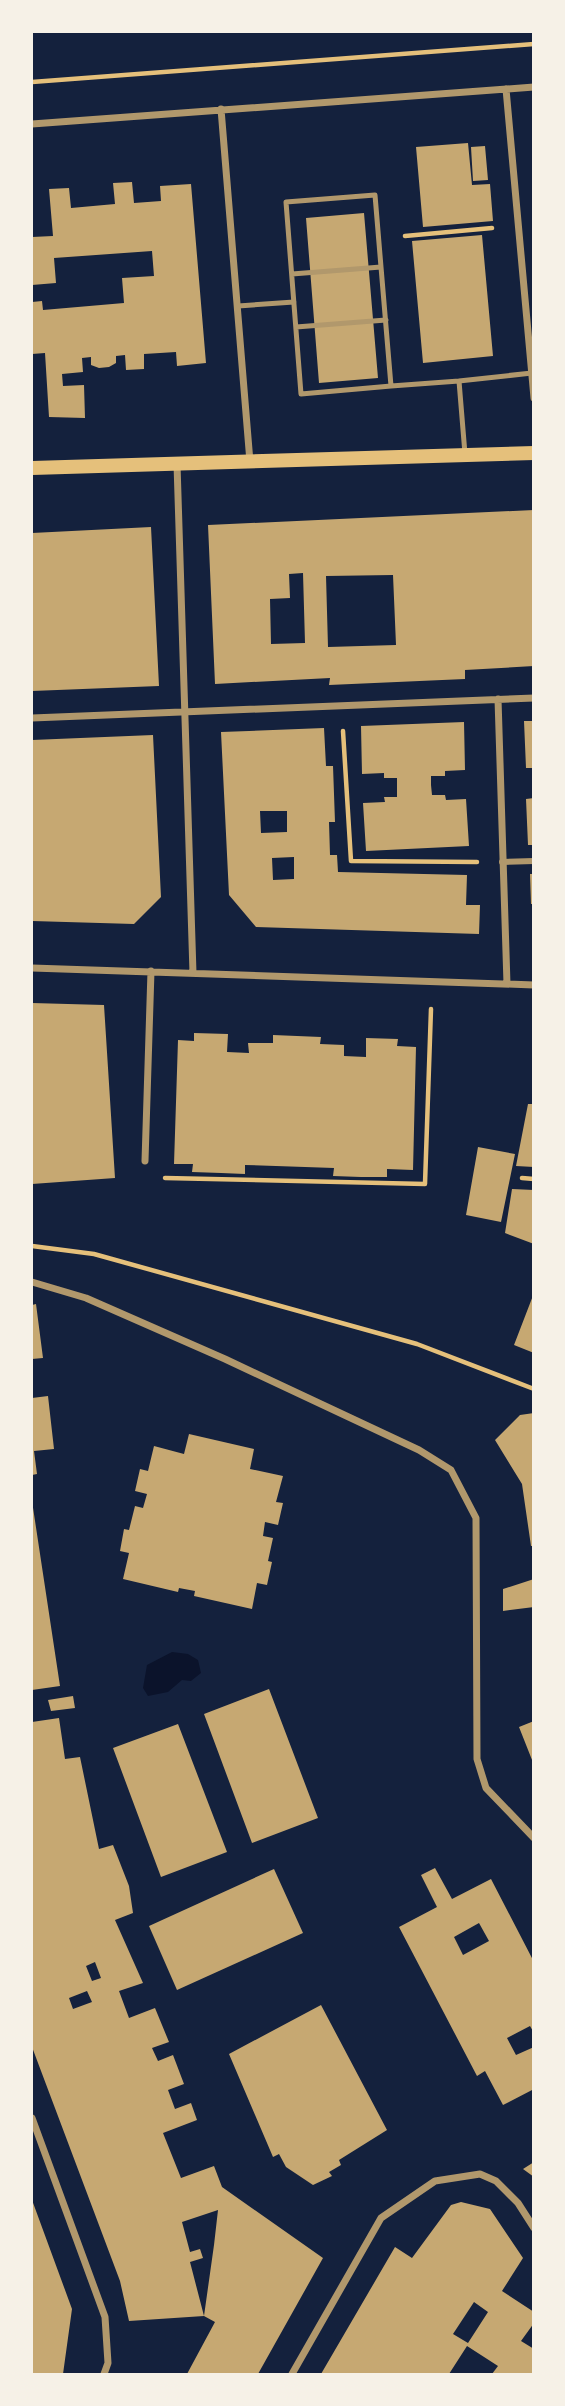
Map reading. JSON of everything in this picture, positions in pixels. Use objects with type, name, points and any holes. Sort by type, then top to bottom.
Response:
[{"type":"main road","points":[[32,468],[534,453]]},
{"type":"street","points":[[32,124],[534,87]]},
{"type":"street","points":[[506,89],[534,398]]},
{"type":"street","points":[[221,109],[250,462]]},
{"type":"street","points":[[177,464],[193,973]]},
{"type":"street","points":[[32,718],[534,698]]},
{"type":"street","points":[[498,699],[507,984]]},
{"type":"street","points":[[502,862],[534,861]]},
{"type":"street","points":[[32,968],[534,985]]},
{"type":"street","points":[[145,1161],[151,971]]},
{"type":"street","points":[[32,1282],[86,1298],[225,1359],[419,1450],[450,1470],[476,1518],[477,1759],[486,1788],[534,1838]]},
{"type":"street","points":[[32,2118],[105,2317],[108,2363],[104,2375]]},
{"type":"street","points":[[292,2375],[381,2218],[435,2181],[480,2174],[496,2181],[518,2203],[534,2228]]},
{"type":"lane","points":[[391,386],[375,195],[286,202],[301,394],[459,381],[532,373]]},
{"type":"lane","points":[[292,274],[381,267]]},
{"type":"lane","points":[[237,306],[294,302]]},
{"type":"lane","points":[[296,327],[386,320]]},
{"type":"lane","points":[[459,381],[465,455]]},
{"type":"path","points":[[32,82],[534,44]]},
{"type":"path","points":[[405,236],[497,228]]},
{"type":"path","points":[[342,706],[351,861],[502,862]]},
{"type":"path","points":[[145,1161],[145,1178],[425,1184],[433,982]]},
{"type":"path","points":[[522,1178],[534,1179]]},
{"type":"path","points":[[32,1246],[94,1254],[417,1344],[534,1390]]},
{"type":"water","points":[[172,1652],[188,1654],[198,1660],[201,1673],[191,1681],[182,1680],[168,1692],[148,1696],[143,1688],[147,1665]]},
{"type":"building","points":[[468,143],[472,185],[490,184],[493,221],[423,227],[416,147]]},
{"type":"building","points":[[485,146],[488,180],[473,181],[471,147]]},
{"type":"building","points":[[132,182],[134,203],[161,201],[160,186],[191,184],[206,363],[177,366],[176,352],[144,354],[144,369],[126,370],[125,355],[116,356],[116,363],[109,367],[99,368],[91,365],[91,357],[82,358],[83,372],[62,374],[63,386],[84,385],[85,418],[49,417],[45,353],[32,354],[32,302],[42,301],[43,310],[124,303],[122,278],[154,276],[152,251],[54,258],[56,283],[32,285],[32,237],[53,236],[49,189],[69,188],[71,208],[115,204],[113,183]]},
{"type":"building","points":[[364,213],[378,378],[319,383],[306,218]]},
{"type":"building","points":[[482,235],[493,356],[423,363],[412,241]]},
{"type":"building","points":[[534,510],[534,666],[465,670],[465,679],[329,685],[330,678],[215,684],[208,525]],"holes":[[[303,573],[305,643],[271,644],[270,599],[290,598],[289,574]],[[393,575],[396,645],[328,647],[326,576]]]},
{"type":"building","points":[[151,527],[159,686],[32,691],[32,533]]},
{"type":"building","points":[[524,721],[534,721],[534,768],[526,768]]},
{"type":"building","points":[[464,722],[465,770],[445,771],[445,776],[431,776],[431,785],[432,795],[445,795],[446,800],[466,799],[469,846],[366,851],[363,803],[385,802],[384,797],[397,797],[397,778],[384,778],[384,773],[362,774],[361,726]]},
{"type":"building","points":[[324,728],[326,766],[333,766],[335,822],[329,822],[330,855],[337,855],[338,872],[467,875],[466,905],[480,905],[479,934],[256,927],[229,895],[221,732]],"holes":[[[260,811],[287,811],[287,832],[261,833]],[[294,857],[294,879],[273,880],[272,858]]]},
{"type":"building","points":[[153,735],[161,897],[134,924],[32,921],[32,740]]},
{"type":"building","points":[[534,798],[534,845],[528,845],[526,799]]},
{"type":"building","points":[[530,874],[534,874],[534,904],[531,904]]},
{"type":"building","points":[[32,1003],[104,1005],[115,1178],[32,1184]]},
{"type":"building","points":[[194,1033],[228,1034],[227,1052],[249,1053],[248,1043],[273,1043],[273,1035],[321,1037],[320,1044],[344,1045],[344,1056],[366,1057],[366,1038],[398,1039],[397,1046],[416,1047],[413,1170],[387,1169],[387,1177],[361,1177],[333,1176],[334,1168],[245,1165],[245,1174],[192,1172],[193,1164],[174,1164],[178,1040],[194,1041]]},
{"type":"building","points":[[528,1104],[534,1104],[534,1167],[516,1166]]},
{"type":"building","points":[[478,1147],[515,1154],[501,1222],[466,1215]]},
{"type":"building","points":[[512,1189],[534,1190],[534,1244],[505,1233]]},
{"type":"building","points":[[534,1293],[534,1353],[514,1345]]},
{"type":"building","points":[[36,1304],[43,1358],[32,1359],[32,1305]]},
{"type":"building","points":[[48,1396],[54,1449],[34,1451],[37,1474],[32,1475],[32,1398]]},
{"type":"building","points":[[534,1413],[534,1546],[531,1546],[522,1484],[495,1440],[520,1415]]},
{"type":"building","points":[[189,1434],[254,1449],[250,1469],[283,1476],[276,1502],[283,1503],[278,1525],[265,1522],[263,1536],[273,1538],[267,1585],[257,1583],[252,1609],[194,1596],[195,1591],[179,1588],[178,1592],[123,1579],[129,1553],[120,1551],[124,1529],[129,1530],[135,1506],[143,1508],[147,1494],[135,1491],[140,1469],[148,1471],[154,1446],[184,1454]]},
{"type":"building","points":[[32,1501],[60,1686],[32,1690]]},
{"type":"building","points":[[534,1579],[534,1607],[503,1611],[503,1589]]},
{"type":"building","points":[[269,1689],[318,1818],[252,1843],[204,1714]]},
{"type":"building","points":[[73,1696],[75,1708],[51,1711],[48,1700]]},
{"type":"building","points":[[59,1718],[65,1759],[80,1757],[99,1849],[113,1845],[129,1886],[133,1913],[115,1920],[143,1983],[119,1991],[129,2018],[155,2008],[169,2042],[152,2048],[158,2061],[173,2055],[184,2084],[168,2090],[175,2109],[191,2103],[197,2120],[163,2133],[181,2178],[214,2166],[222,2187],[323,2258],[258,2374],[187,2374],[215,2322],[204,2316],[129,2321],[120,2281],[32,2047],[32,1722]],"holes":[[[95,1962],[101,1978],[92,1981],[86,1966]],[[87,1991],[92,2002],[73,2009],[69,1998]],[[218,2210],[204,2316],[190,2262],[203,2258],[200,2249],[190,2252],[182,2222]]]},
{"type":"building","points":[[534,1721],[534,1765],[519,1727]]},
{"type":"building","points":[[178,1724],[227,1852],[161,1877],[113,1748]]},
{"type":"building","points":[[435,1868],[452,1899],[491,1879],[534,1962],[534,2033],[530,2026],[507,2038],[516,2055],[534,2047],[534,2089],[503,2105],[485,2071],[477,2076],[399,1927],[437,1907],[421,1875]],"holes":[[[479,1923],[489,1941],[463,1955],[454,1937]]]},
{"type":"building","points":[[274,1869],[303,1933],[177,1990],[149,1926]]},
{"type":"building","points":[[321,2005],[387,2130],[339,2160],[341,2165],[329,2172],[332,2176],[313,2185],[286,2167],[279,2154],[273,2157],[229,2054]]},
{"type":"building","points":[[534,2162],[534,2177],[523,2169]]},
{"type":"building","points":[[32,2200],[72,2309],[63,2374],[32,2374]]},
{"type":"building","points":[[461,2202],[490,2209],[523,2258],[502,2291],[534,2312],[534,2323],[521,2341],[534,2349],[534,2374],[492,2374],[498,2366],[467,2346],[449,2374],[321,2374],[395,2247],[412,2258],[451,2205]],"holes":[[[474,2302],[488,2312],[468,2343],[453,2334]]]}]
